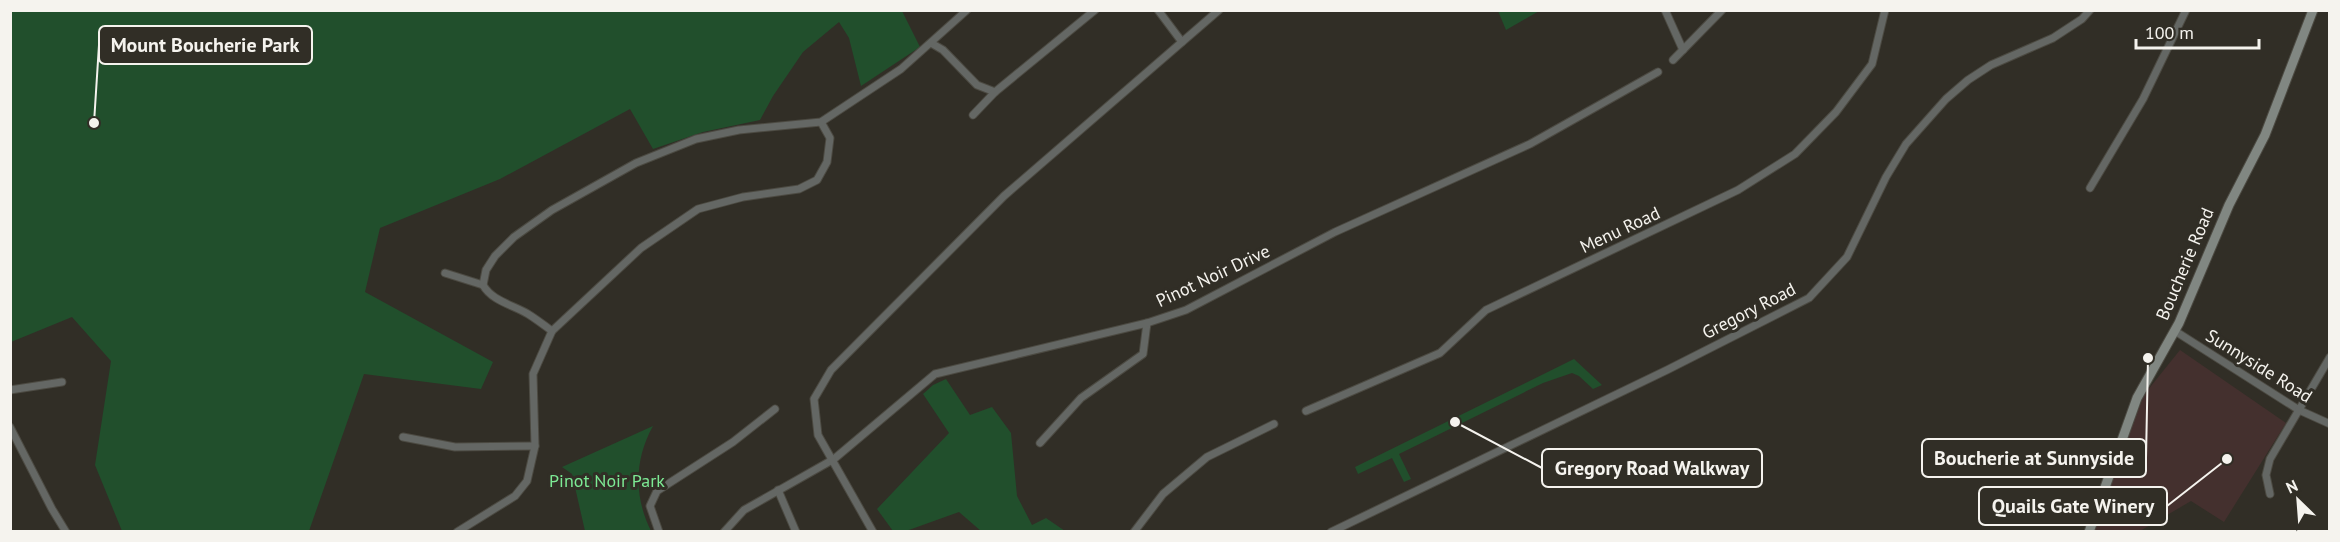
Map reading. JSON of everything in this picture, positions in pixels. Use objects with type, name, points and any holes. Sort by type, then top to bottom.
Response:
[{"type":"main road","name":"Boucherie Road","points":[[2089,531],[2137,398],[2175,331],[2229,205],[2265,135],[2313,10]]},
{"type":"street","points":[[483,285],[490,263],[514,237],[552,210],[636,163],[696,139],[739,130],[821,122],[901,69],[967,10]]},
{"type":"street","points":[[973,115],[995,92],[1095,10]]},
{"type":"street","points":[[1158,10],[1182,42]]},
{"type":"street","points":[[873,531],[834,459],[818,435],[814,399],[831,370],[1004,196],[1219,10]]},
{"type":"street","points":[[1665,10],[1683,51]]},
{"type":"street","points":[[1673,60],[1722,10]]},
{"type":"street","name":"Menu Road","points":[[1306,411],[1440,353],[1486,310],[1738,190],[1795,154],[1836,112],[1872,64],[1885,10]]},
{"type":"street","name":"Gregory Road","points":[[1331,531],[1667,370],[1809,298],[1848,257],[1886,177],[1906,144],[1947,99],[1968,80],[1992,65],[2053,38],[2082,19],[2090,10]]},
{"type":"street","points":[[2090,188],[2142,99],[2186,10]]},
{"type":"street","points":[[931,43],[943,50],[977,85],[995,92]]},
{"type":"street","name":"Pinot Noir Drive","points":[[724,531],[744,510],[834,459],[935,374],[1147,323],[1186,310],[1335,232],[1530,144],[1658,72]]},
{"type":"street","points":[[457,531],[515,496],[527,481],[535,446],[533,374],[552,331],[642,248],[698,209],[743,197],[799,189],[817,180],[827,162],[830,138],[821,122]]},
{"type":"street","points":[[446,273],[483,285],[486,290],[504,303],[528,314],[552,331]]},
{"type":"street","points":[[1040,443],[1081,398],[1143,354],[1147,323]]},
{"type":"street","name":"Sunnyside Road","points":[[2175,331],[2299,410],[2330,424]]},
{"type":"street","points":[[2270,494],[2266,475],[2270,459],[2330,357]]},
{"type":"street","points":[[10,390],[62,382]]},
{"type":"street","points":[[659,531],[650,506],[657,491],[733,442],[775,409]]},
{"type":"street","points":[[1134,531],[1163,494],[1207,457],[1274,424]]},
{"type":"street","points":[[10,427],[52,509],[66,531]]},
{"type":"street","points":[[403,437],[455,447],[535,446]]},
{"type":"street","points":[[778,490],[796,531]]},
{"type":"shaded area","points":[[2180,350],[2286,423],[2224,522],[2191,501],[2140,531],[2089,532],[2108,491],[2143,396]]},
{"type":"green space","points":[[11,11],[902,11],[920,47],[861,86],[849,38],[839,22],[803,52],[773,96],[760,120],[703,132],[653,149],[630,109],[500,179],[380,228],[365,292],[493,362],[481,389],[364,374],[309,531],[122,531],[95,465],[111,361],[72,317],[11,342]]},
{"type":"green space","points":[[1498,11],[1539,11],[1506,30]]},
{"type":"green space","points":[[1574,359],[1602,385],[1593,389],[1579,376],[1572,373],[1543,383],[1399,454],[1411,479],[1404,482],[1392,458],[1358,474],[1355,467]]},
{"type":"green space","points":[[946,379],[970,415],[992,407],[1011,433],[1017,496],[1032,525],[1046,518],[1065,531],[981,531],[959,512],[906,531],[893,531],[877,509],[949,433],[923,394],[933,385]]},
{"type":"green space","name":"Pinot Noir Park","points":[[653,426],[642,452],[638,478],[641,505],[651,531],[585,531],[572,474],[562,467]]},
{"type":"place","name":"Mount Boucherie Park","points":[[94,123]]},
{"type":"place","name":"Boucherie at Sunnyside","points":[[2148,358]]},
{"type":"place","name":"Gregory Road Walkway","points":[[1455,422]]},
{"type":"place","name":"Quails Gate Winery","points":[[2227,459]]}]
